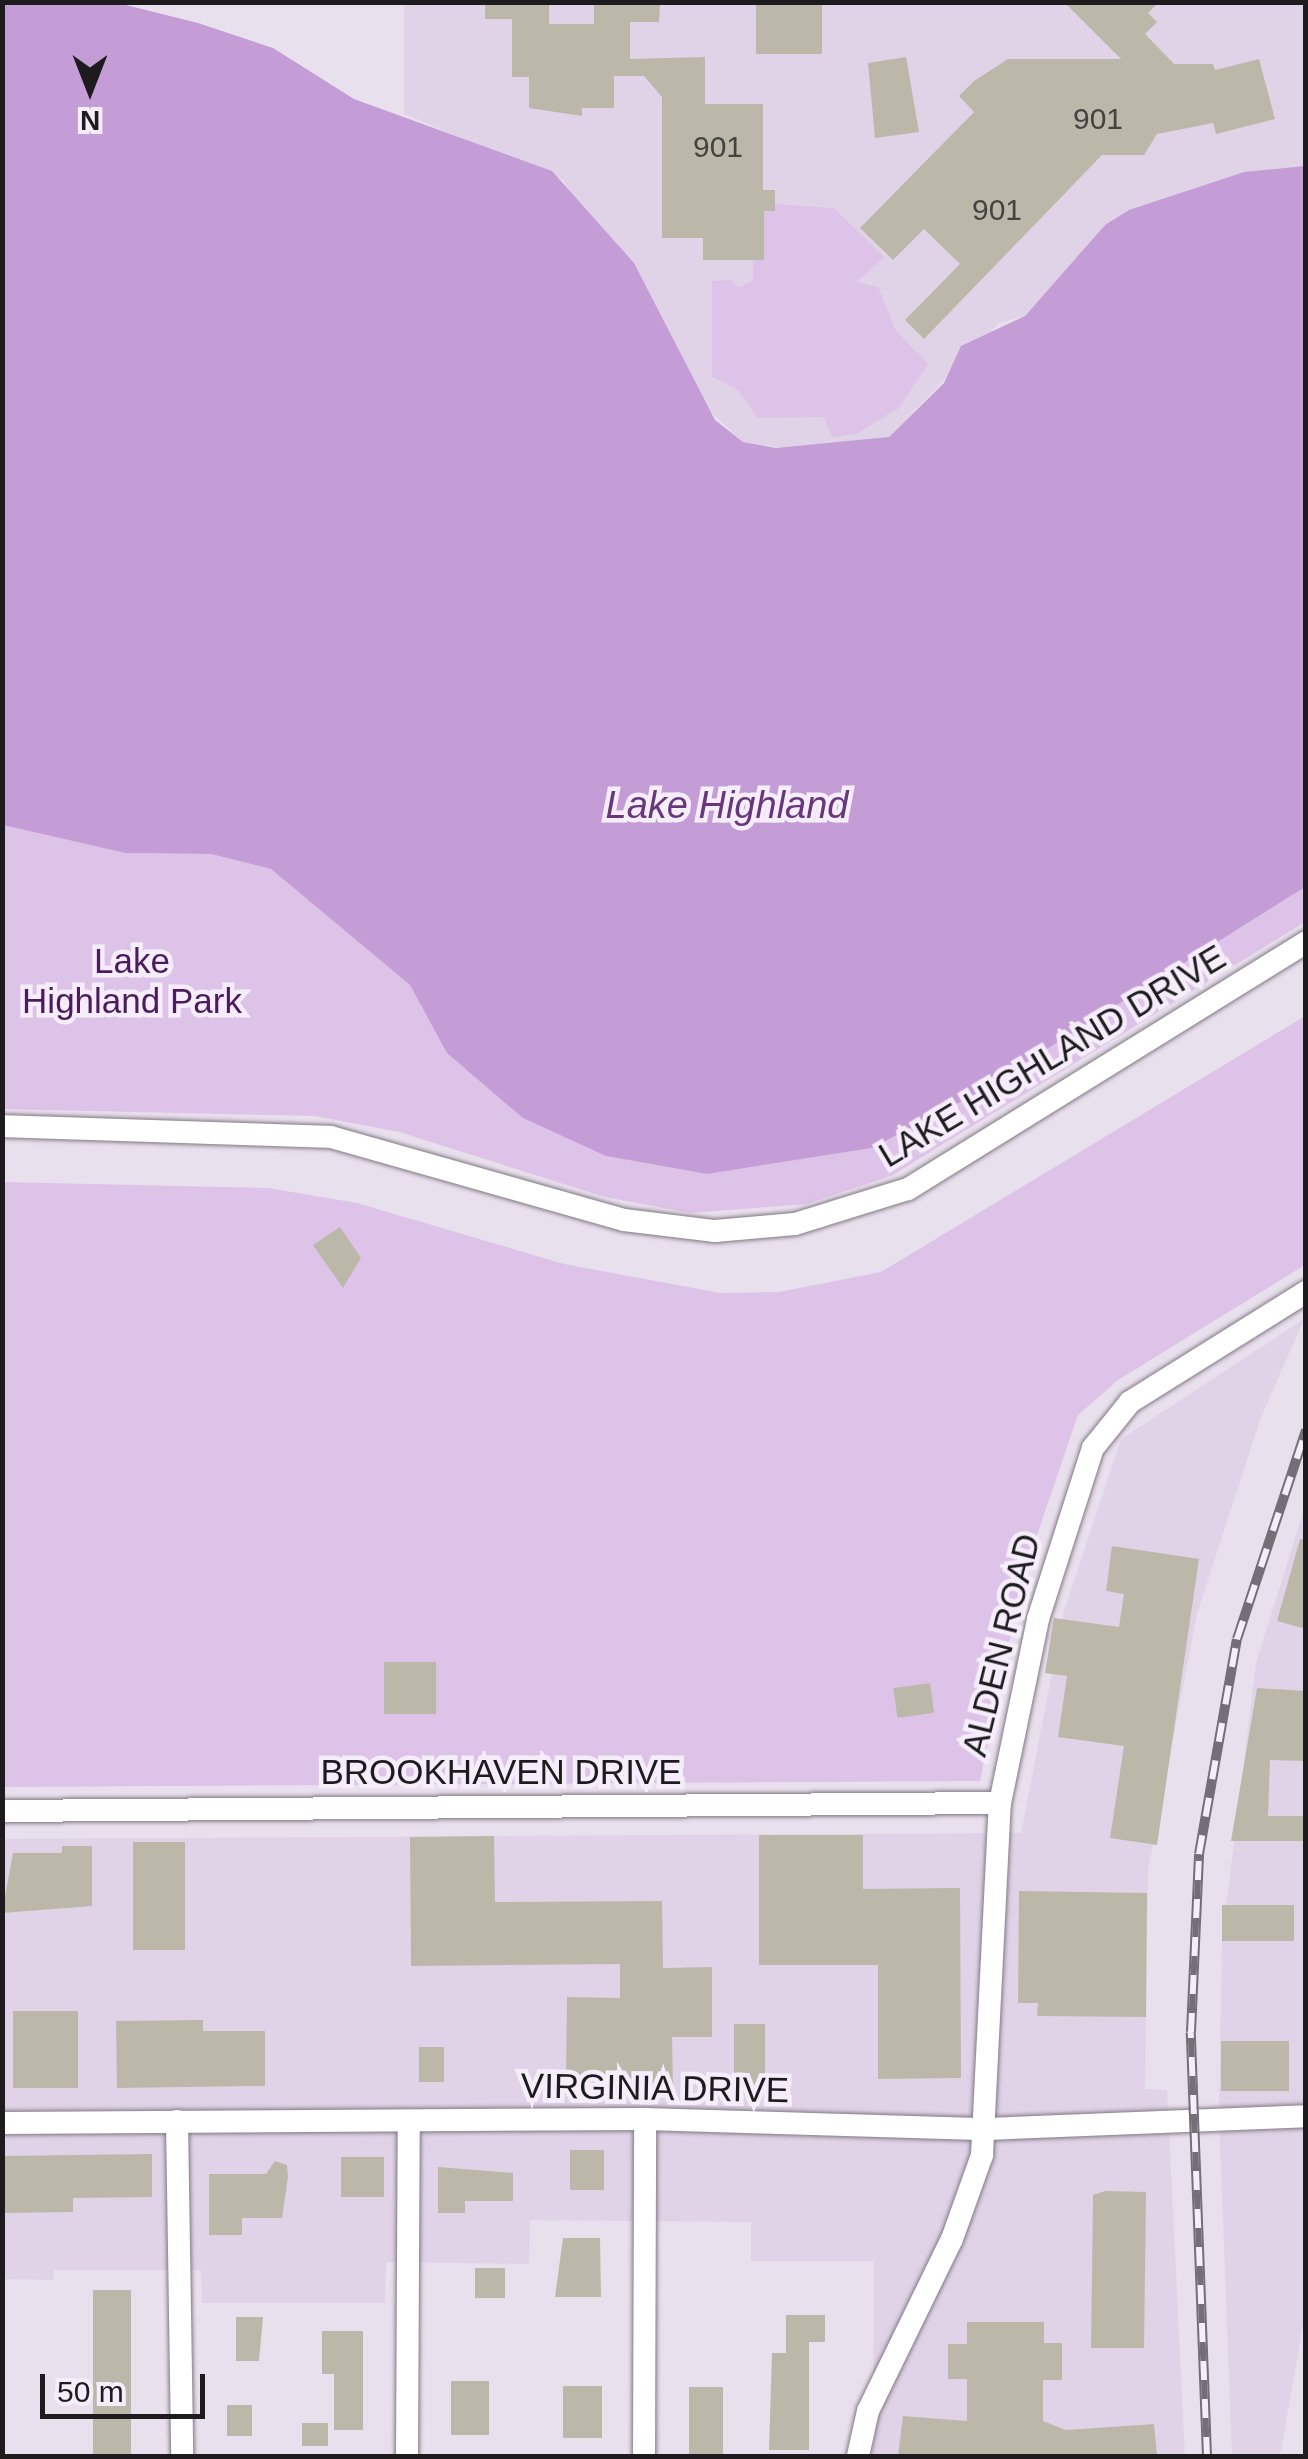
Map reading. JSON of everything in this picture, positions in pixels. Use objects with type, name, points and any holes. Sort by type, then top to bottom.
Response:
[{"type":"street","name":"LAKE HIGHLAND DRIVE","points":[[2,1126],[331,1137],[624,1220],[715,1231],[795,1224],[908,1189],[1306,942]]},
{"type":"street","name":"ALDEN ROAD","points":[[858,2456],[868,2410],[952,2239],[987,2129],[987,1967],[1000,1803],[1038,1619],[1106,1424],[1306,1292]]},
{"type":"street","name":"BROOKHAVEN DRIVE","points":[[2,1811],[1000,1803]]},
{"type":"street","name":"VIRGINIA DRIVE","points":[[2,2123],[645,2119],[987,2129],[1306,2116]]},
{"type":"street","points":[[644,2456],[645,2119]]},
{"type":"street","points":[[177,2121],[182,2456]]},
{"type":"street","points":[[407,2456],[409,2122]]},
{"type":"shaded area","points":[[404,3],[1305,3],[1305,166],[1193,190],[1105,225],[1025,316],[999,323],[889,437],[807,451],[743,442],[701,403],[563,180],[404,114]]},
{"type":"shaded area","points":[[1304,1319],[1260,1420],[1197,1614],[1148,1870],[1145,2089],[1167,2090],[1185,2456],[873,2456],[874,2261],[751,2261],[751,2222],[530,2220],[529,2264],[386,2262],[385,2303],[202,2303],[201,2270],[54,2270],[53,2280],[3,2279],[3,1839],[1021,1833],[1064,1611],[1121,1439]]},
{"type":"shaded area","points":[[1305,1506],[1305,2314],[1280,2456],[1232,2456],[1219,2116],[1222,1940],[1256,1663]]},
{"type":"green space","points":[[775,204],[834,208],[884,257],[857,282],[878,287],[896,331],[928,364],[899,408],[856,434],[832,437],[824,417],[757,418],[739,391],[712,376],[712,281],[732,280],[738,288],[753,281],[753,260],[764,259],[764,211]]},
{"type":"green space","name":"Lake Highland Park","points":[[3,825],[125,853],[211,854],[271,869],[410,985],[447,1052],[606,1156],[707,1174],[872,1148],[972,1096],[1305,887],[1305,922],[891,1176],[807,1204],[690,1213],[605,1197],[399,1132],[315,1116],[3,1109]]},
{"type":"green space","points":[[1305,1016],[1305,1265],[1118,1380],[1078,1415],[1024,1573],[980,1781],[3,1787],[3,1182],[268,1188],[357,1203],[564,1264],[720,1293],[779,1292],[881,1272]]},
{"type":"water","name":"Lake Highland","points":[[3,2],[118,3],[198,23],[273,48],[354,99],[552,171],[634,263],[715,420],[743,442],[776,448],[889,437],[944,383],[961,346],[1025,316],[1105,225],[1129,210],[1244,172],[1305,166],[1305,887],[972,1096],[872,1148],[707,1174],[606,1156],[523,1118],[447,1053],[410,985],[271,869],[211,854],[125,853],[3,825]]},
{"type":"building","points":[[485,2],[549,2],[549,24],[594,24],[594,2],[660,2],[659,22],[630,22],[630,59],[705,57],[705,104],[763,104],[763,190],[775,190],[775,211],[764,211],[764,260],[703,260],[703,238],[662,238],[662,97],[644,76],[614,76],[614,108],[582,108],[582,116],[529,108],[529,77],[512,77],[512,19],[485,19]]},
{"type":"building","points":[[756,2],[822,2],[822,54],[756,54]]},
{"type":"building","points":[[1064,2],[1159,2],[1148,13],[1157,22],[1145,34],[1174,64],[1213,64],[1215,70],[1259,59],[1275,119],[1216,134],[1213,123],[1157,134],[1144,155],[1102,155],[924,339],[905,320],[960,264],[924,229],[893,260],[860,228],[974,112],[959,96],[974,81],[1008,59],[1121,59]]},
{"type":"building","points":[[906,57],[919,132],[875,138],[868,63]]},
{"type":"building","points":[[340,1227],[361,1258],[343,1288],[313,1245]]},
{"type":"building","points":[[1300,1539],[1306,1540],[1306,1629],[1277,1621]]},
{"type":"building","points":[[1112,1546],[1199,1559],[1157,1845],[1110,1838],[1124,1746],[1058,1737],[1067,1676],[1045,1673],[1054,1618],[1119,1627],[1124,1594],[1106,1591]]},
{"type":"building","points":[[384,1662],[436,1662],[436,1714],[384,1714]]},
{"type":"building","points":[[930,1683],[934,1713],[898,1718],[893,1688]]},
{"type":"building","points":[[1257,1688],[1306,1691],[1306,1761],[1270,1760],[1268,1816],[1306,1816],[1306,1841],[1231,1841]]},
{"type":"building","points":[[759,1835],[863,1835],[863,1889],[960,1888],[961,2078],[878,2079],[878,1965],[759,1965]]},
{"type":"building","points":[[494,1836],[495,1902],[662,1901],[663,1968],[712,1967],[712,2037],[672,2037],[673,2086],[566,2084],[567,1997],[620,1998],[620,1964],[411,1966],[410,1837]]},
{"type":"building","points":[[133,1842],[185,1842],[185,1950],[133,1950]]},
{"type":"building","points":[[62,1846],[92,1846],[92,1906],[2,1913],[13,1853],[62,1853]]},
{"type":"building","points":[[1019,1891],[1147,1893],[1146,2017],[1037,2016],[1038,2003],[1018,2003]]},
{"type":"building","points":[[1222,1905],[1294,1905],[1294,1941],[1222,1941]]},
{"type":"building","points":[[13,2011],[78,2011],[78,2088],[13,2088]]},
{"type":"building","points":[[203,2020],[203,2031],[265,2031],[265,2086],[117,2088],[116,2021]]},
{"type":"building","points":[[734,2024],[765,2024],[765,2095],[734,2095]]},
{"type":"building","points":[[1221,2041],[1289,2041],[1289,2091],[1221,2091]]},
{"type":"building","points":[[419,2047],[444,2047],[444,2082],[419,2082]]},
{"type":"building","points":[[570,2150],[604,2150],[604,2190],[570,2190]]},
{"type":"building","points":[[152,2154],[152,2197],[73,2198],[73,2212],[2,2213],[2,2156]]},
{"type":"building","points":[[341,2157],[384,2157],[384,2197],[341,2197]]},
{"type":"building","points":[[275,2161],[287,2165],[282,2218],[242,2218],[242,2235],[209,2235],[209,2174],[266,2174]]},
{"type":"building","points":[[438,2167],[513,2173],[513,2201],[465,2201],[465,2213],[438,2213]]},
{"type":"building","points":[[1105,2191],[1146,2192],[1144,2348],[1091,2348],[1093,2195]]},
{"type":"building","points":[[563,2238],[600,2238],[601,2297],[555,2297]]},
{"type":"building","points":[[475,2268],[505,2268],[505,2298],[475,2298]]},
{"type":"building","points":[[93,2290],[131,2290],[131,2456],[93,2456]]},
{"type":"building","points":[[786,2315],[825,2315],[825,2342],[809,2342],[809,2450],[769,2450],[772,2353],[786,2353]]},
{"type":"building","points":[[236,2317],[263,2317],[259,2361],[236,2361]]},
{"type":"building","points":[[967,2322],[1044,2322],[1044,2343],[1062,2343],[1062,2380],[1043,2380],[1043,2421],[1066,2430],[1154,2424],[1157,2456],[898,2456],[903,2416],[967,2421],[967,2379],[948,2379],[948,2344],[967,2344]]},
{"type":"building","points":[[322,2331],[363,2331],[363,2430],[334,2430],[334,2374],[322,2374]]},
{"type":"building","points":[[451,2381],[489,2381],[489,2435],[451,2435]]},
{"type":"building","points":[[563,2386],[602,2386],[602,2438],[563,2438]]},
{"type":"building","points":[[689,2387],[723,2387],[723,2456],[689,2456]]},
{"type":"building","points":[[227,2405],[252,2405],[252,2436],[227,2436]]},
{"type":"building","points":[[302,2423],[328,2423],[328,2446],[302,2446]]},
{"type":"railway","points":[[1207,2456],[1191,2032],[1199,1854],[1237,1639],[1306,1430]]}]
